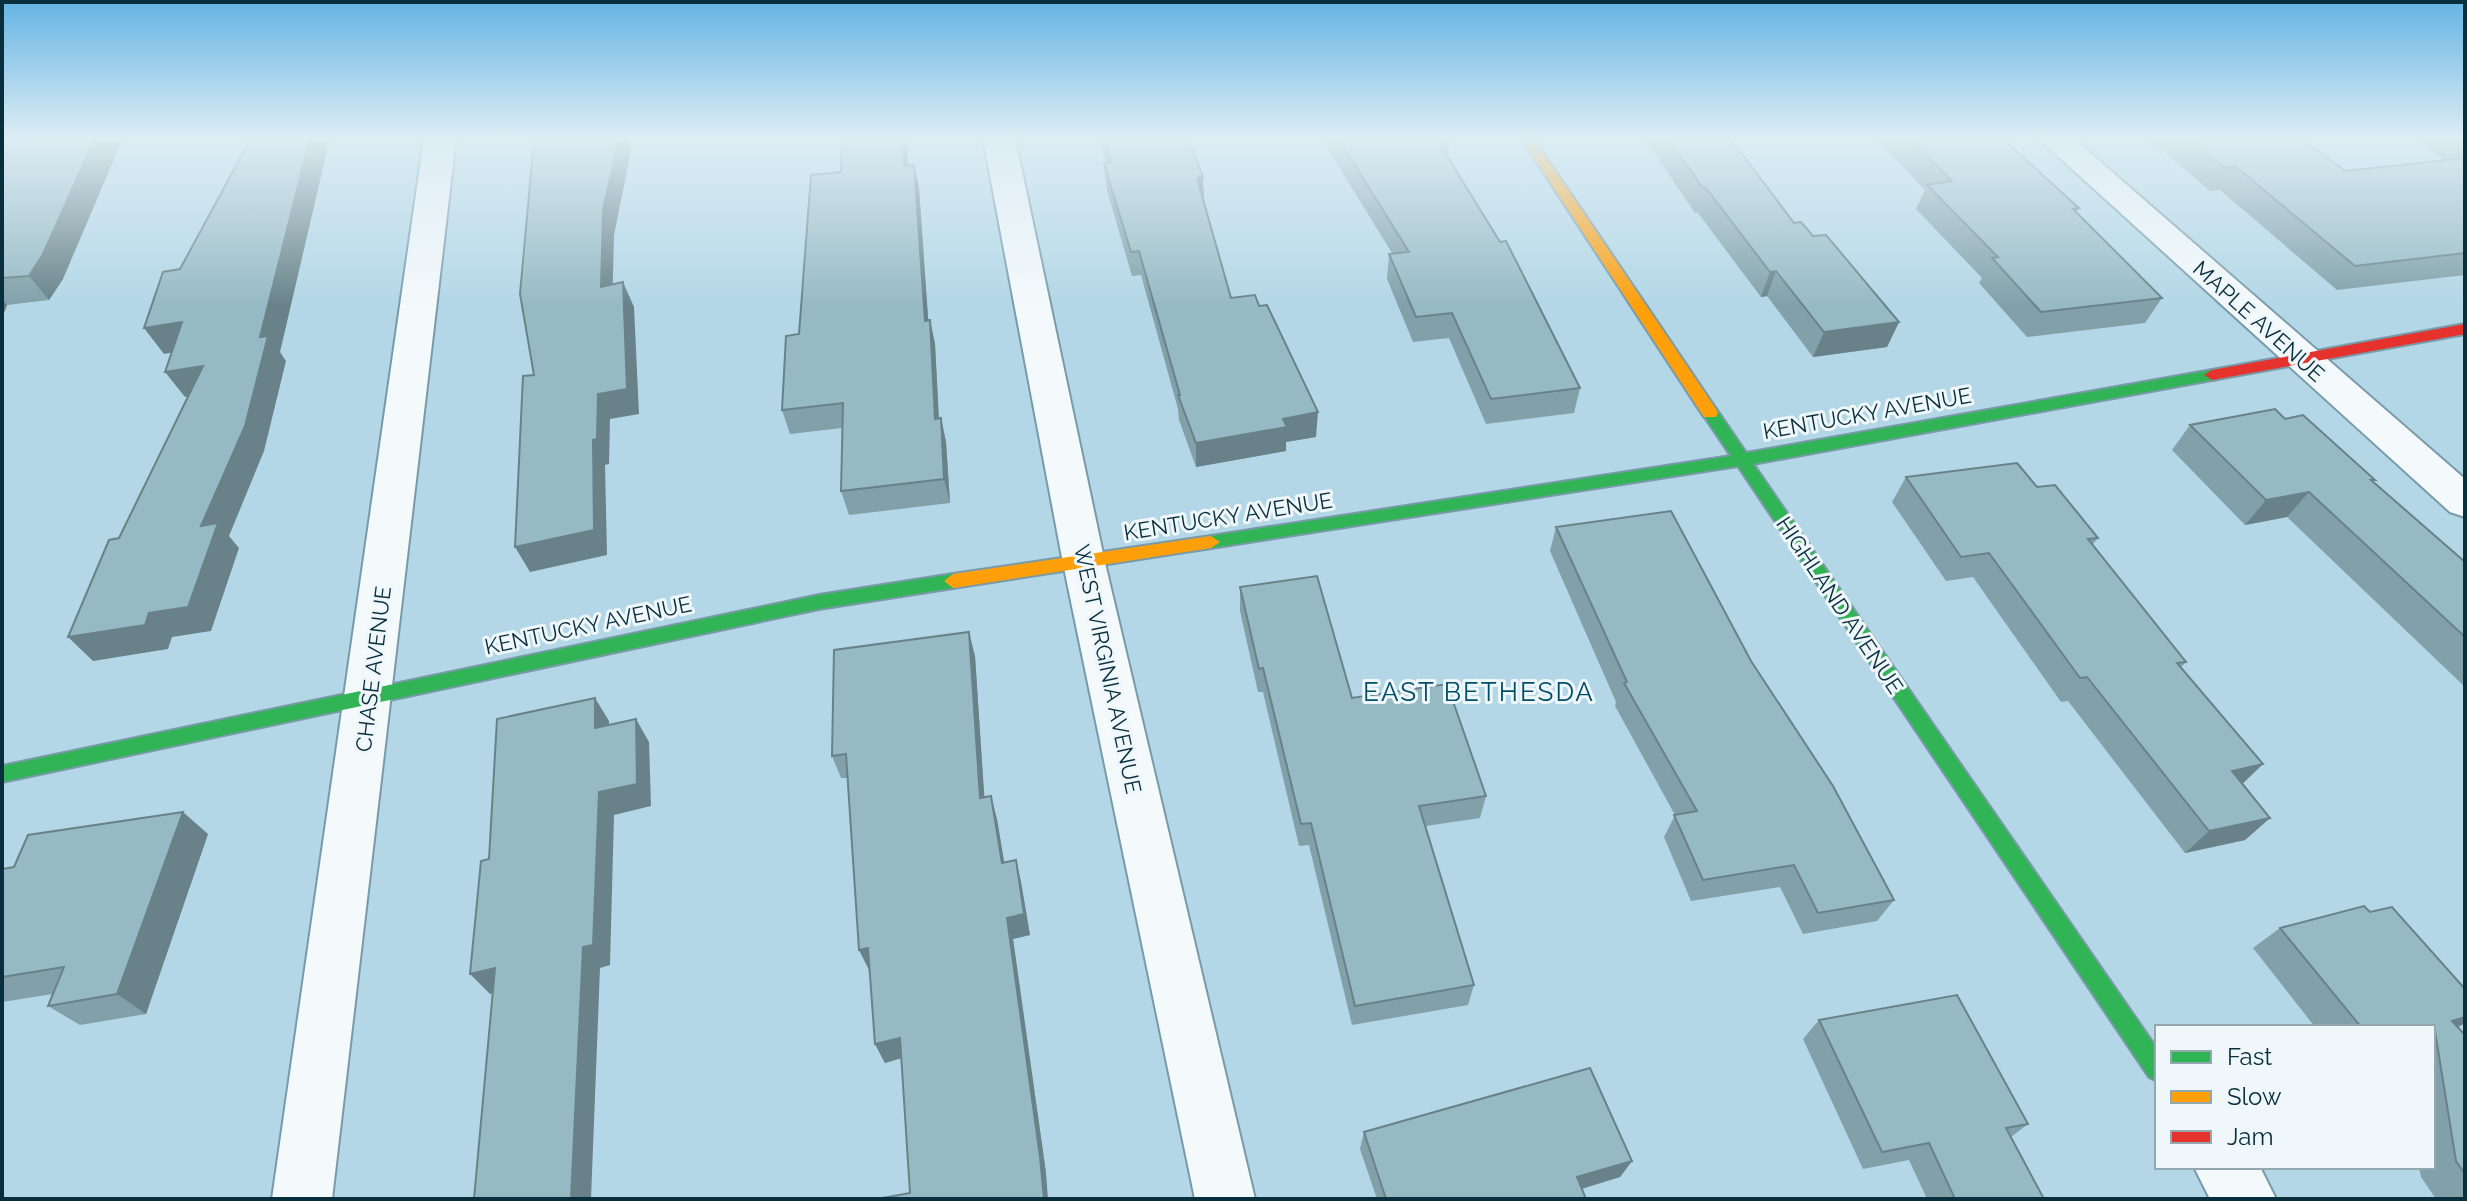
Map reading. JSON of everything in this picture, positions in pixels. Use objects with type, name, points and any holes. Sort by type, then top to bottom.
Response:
[{"type":"street","name":"CHASE AVENUE","points":[[302,1199],[433,194]]},
{"type":"street","name":"WEST VIRGINIA AVENUE","points":[[1010,194],[1084,563],[1225,1199]]},
{"type":"street","name":"HIGHLAND AVENUE","points":[[1564,194],[1741,460],[2155,1066]]},
{"type":"street","name":"MAPLE AVENUE","points":[[2117,194],[2465,502]]},
{"type":"street","name":"KENTUCKY AVENUE","points":[[2,774],[370,694],[819,602],[1741,460],[2465,329]]},
{"type":"street","points":[[2225,1169],[2246,1199]]},
{"type":"building","points":[[2,194],[70,194],[43,254],[29,276],[2,278]]},
{"type":"building","points":[[221,194],[296,194],[260,337],[268,336],[245,426],[201,526],[218,523],[188,607],[149,613],[145,625],[68,637],[109,540],[119,538],[203,366],[165,372],[182,322],[144,328],[163,272],[180,269]]},
{"type":"building","points":[[529,194],[607,194],[603,210],[601,287],[623,282],[627,389],[598,394],[597,439],[593,440],[594,530],[515,547],[523,376],[534,375],[520,294]]},
{"type":"building","points":[[810,194],[916,194],[925,321],[930,320],[935,419],[941,418],[944,479],[841,491],[843,403],[782,410],[786,336],[799,334]]},
{"type":"building","points":[[1113,194],[1202,194],[1231,298],[1255,295],[1259,306],[1267,305],[1318,412],[1283,419],[1287,427],[1196,443],[1178,395],[1139,251],[1131,252]]},
{"type":"building","points":[[1373,194],[1470,194],[1500,242],[1506,241],[1580,388],[1491,399],[1452,313],[1416,317],[1389,254],[1409,252]]},
{"type":"building","points":[[1711,194],[1772,194],[1794,223],[1801,222],[1813,236],[1826,235],[1899,322],[1824,332],[1776,271],[1770,272]]},
{"type":"building","points":[[1936,194],[2064,194],[2079,208],[2073,209],[2162,298],[2041,312],[1992,258],[1998,257]]},
{"type":"building","points":[[2269,194],[2465,194],[2465,253],[2355,266]]},
{"type":"building","points":[[2275,409],[2285,419],[2303,415],[2375,480],[2371,480],[2465,562],[2465,637],[2309,492],[2266,500],[2190,425]]},
{"type":"building","points":[[2017,463],[2037,487],[2055,485],[2098,538],[2088,539],[2186,662],[2177,663],[2263,764],[2232,771],[2270,818],[2209,831],[2087,677],[2080,678],[1989,553],[1961,557],[1906,477]]},
{"type":"building","points":[[1671,511],[1751,661],[1833,786],[1894,900],[1818,913],[1794,865],[1703,880],[1674,815],[1697,811],[1624,683],[1627,682],[1556,527]]},
{"type":"building","points":[[1317,576],[1352,698],[1447,684],[1486,796],[1419,806],[1474,985],[1355,1006],[1311,823],[1301,824],[1240,587]]},
{"type":"building","points":[[969,632],[980,798],[991,796],[1002,863],[1016,860],[1024,914],[1007,918],[1044,1199],[877,1199],[910,1193],[900,1038],[875,1044],[868,948],[859,950],[846,754],[832,756],[834,650]]},
{"type":"building","points":[[595,698],[595,728],[636,719],[637,784],[599,792],[593,945],[583,947],[571,1199],[474,1199],[495,968],[470,974],[481,861],[489,859],[497,719]]},
{"type":"building","points":[[183,812],[117,994],[48,1006],[64,967],[2,977],[2,869],[14,867],[28,835]]},
{"type":"building","points":[[2364,906],[2370,912],[2392,907],[2465,989],[2465,1017],[2452,1021],[2465,1035],[2465,1174],[2456,1161],[2435,1025],[2359,1025],[2280,928]]},
{"type":"building","points":[[1957,995],[2028,1124],[2006,1128],[2044,1199],[1955,1199],[1929,1143],[1882,1152],[1819,1020]]},
{"type":"building","points":[[1590,1068],[1632,1161],[1577,1177],[1586,1199],[1386,1199],[1364,1132]]},
{"type":"traffic: fast","points":[[1211,542],[1741,460],[2212,375]]},
{"type":"traffic: fast","points":[[1710,413],[2155,1066]]},
{"type":"traffic: fast","points":[[2,774],[819,602],[953,581]]},
{"type":"traffic: slow","points":[[1564,194],[1710,413]]},
{"type":"traffic: slow","points":[[953,581],[1211,542]]},
{"type":"traffic: jam","points":[[2212,375],[2465,329]]},
{"type":"district","name":"EAST BETHESDA","points":[[1479,692]]}]
